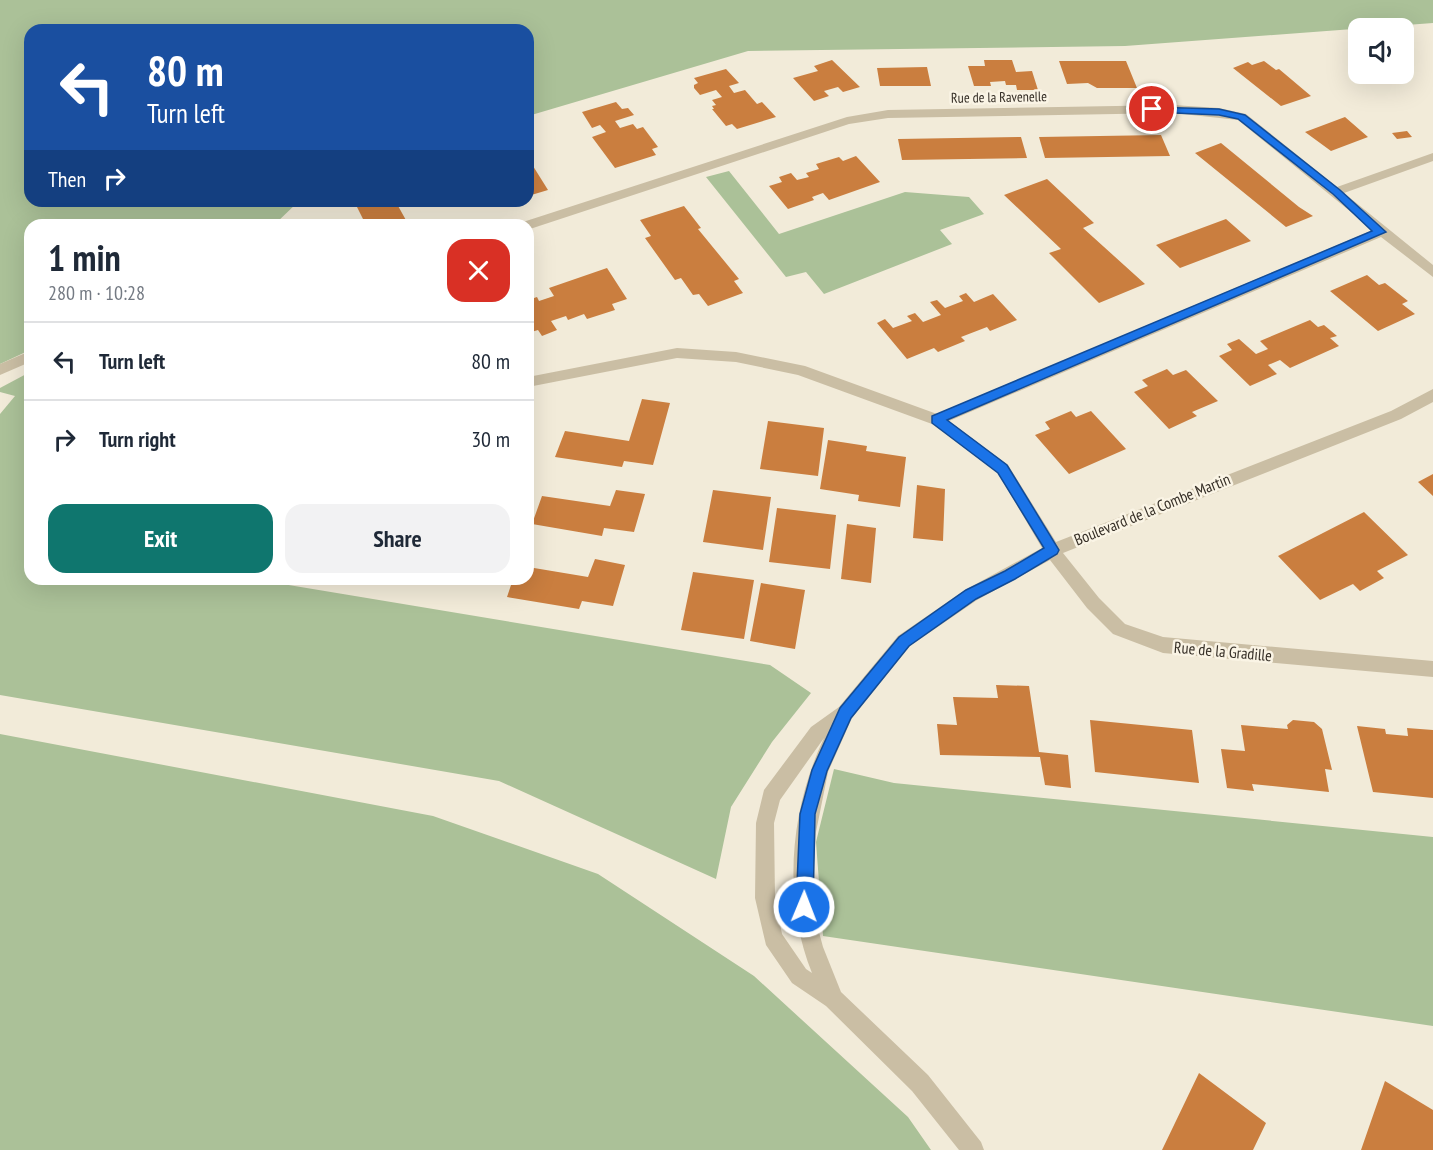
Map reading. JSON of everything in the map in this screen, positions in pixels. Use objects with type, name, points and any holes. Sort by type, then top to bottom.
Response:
[{"type":"street","name":"Rue de la Ravenelle","points":[[534,223],[847,121],[888,114],[1173,109],[1219,112],[1242,117],[1336,192],[1380,232],[1433,272]]},
{"type":"street","points":[[1336,192],[1433,157]]},
{"type":"street","points":[[937,420],[1380,232]]},
{"type":"street","name":"Rue de la Gradille","points":[[534,381],[677,353],[717,355],[800,370],[937,420],[1003,469],[1052,550],[1093,603],[1119,629],[1163,645],[1433,669]]},
{"type":"street","points":[[0,370],[24,359]]},
{"type":"street","name":"Boulevard de la Combe Martin","points":[[833,999],[810,939],[804,907],[807,814],[820,770],[845,713],[904,641],[971,594],[1010,575],[1052,550],[1396,415],[1433,395]]},
{"type":"street","name":"Boulevard de la Combe Martin","points":[[845,713],[816,733],[771,796],[765,823],[765,898],[772,938],[799,976],[833,999],[921,1083],[972,1150]]},
{"type":"green space","points":[[0,0],[1433,0],[1433,23],[1414,24],[1414,18],[1348,18],[1348,29],[1125,46],[748,51],[534,114],[534,24],[24,24],[24,207],[293,207],[280,219],[24,219],[24,353],[0,364]]},
{"type":"green space","points":[[729,171],[779,234],[905,192],[969,197],[984,214],[940,230],[952,244],[824,294],[806,272],[786,277],[706,177]]},
{"type":"green space","points":[[24,375],[24,585],[289,585],[770,665],[811,693],[772,742],[731,807],[716,879],[499,781],[0,695],[0,414],[15,396],[0,392],[0,388]]},
{"type":"green space","points":[[0,734],[433,816],[598,874],[754,976],[908,1117],[931,1150],[0,1150]]},
{"type":"green space","points":[[834,769],[894,783],[1433,837],[1433,1026],[823,936],[816,842]]},
{"type":"building","points":[[832,60],[860,87],[843,92],[838,87],[824,91],[829,96],[814,101],[793,78],[818,71],[814,66]]},
{"type":"building","points":[[984,60],[1012,60],[1016,72],[1032,71],[1038,90],[1017,90],[1016,85],[1006,85],[1005,81],[990,82],[991,86],[974,86],[968,66],[985,66]]},
{"type":"building","points":[[1059,61],[1126,61],[1137,88],[1097,88],[1088,83],[1067,84]]},
{"type":"building","points":[[1264,61],[1276,70],[1279,69],[1311,96],[1281,106],[1233,68],[1248,62],[1252,65]]},
{"type":"building","points":[[927,67],[931,86],[880,86],[877,68]]},
{"type":"building","points":[[726,69],[739,83],[729,86],[734,93],[745,90],[757,104],[762,102],[776,117],[737,129],[732,124],[726,126],[712,109],[714,109],[712,106],[716,105],[712,100],[722,97],[716,90],[700,95],[694,88],[694,85],[698,83],[694,78]]},
{"type":"building","points":[[616,102],[622,109],[628,108],[634,115],[615,121],[620,128],[633,124],[637,129],[643,127],[658,147],[652,149],[656,155],[615,168],[592,137],[606,132],[600,125],[592,128],[582,112]]},
{"type":"building","points":[[1345,117],[1368,137],[1331,151],[1305,132]]},
{"type":"building","points":[[1407,131],[1412,137],[1397,139],[1392,133]]},
{"type":"building","points":[[1161,135],[1170,156],[1045,158],[1039,137]]},
{"type":"building","points":[[1021,137],[1027,158],[902,160],[898,139]]},
{"type":"building","points":[[1221,143],[1313,216],[1286,227],[1195,153]]},
{"type":"building","points":[[856,156],[880,182],[829,200],[823,193],[812,197],[814,200],[788,209],[769,186],[782,182],[779,177],[791,173],[797,180],[809,177],[806,173],[819,169],[816,164],[839,157],[843,161]]},
{"type":"building","points":[[534,168],[548,190],[534,194]]},
{"type":"building","points":[[1047,179],[1094,223],[1083,228],[1145,284],[1099,303],[1049,253],[1061,249],[1004,195]]},
{"type":"building","points":[[684,206],[701,228],[698,229],[739,279],[734,281],[743,293],[708,306],[699,294],[693,295],[681,278],[675,280],[645,238],[651,236],[640,220]]},
{"type":"building","points":[[357,207],[399,207],[405,219],[363,219]]},
{"type":"building","points":[[1226,219],[1251,241],[1180,268],[1156,245]]},
{"type":"building","points":[[607,268],[627,299],[612,304],[615,310],[587,319],[584,314],[568,320],[566,316],[551,321],[557,330],[542,336],[538,330],[534,331],[534,298],[537,297],[539,301],[554,296],[549,288]]},
{"type":"building","points":[[1367,275],[1379,285],[1385,283],[1408,301],[1402,304],[1415,314],[1378,331],[1330,291]]},
{"type":"building","points":[[966,293],[974,302],[993,294],[1017,320],[990,331],[987,327],[961,337],[965,341],[938,352],[934,348],[907,359],[877,323],[885,319],[893,328],[912,321],[907,316],[915,313],[923,322],[941,315],[930,302],[937,300],[945,308],[963,301],[959,296]]},
{"type":"building","points":[[1310,320],[1318,327],[1324,325],[1337,336],[1330,338],[1339,346],[1290,368],[1280,360],[1268,365],[1277,374],[1250,386],[1219,356],[1232,350],[1227,344],[1239,339],[1256,354],[1268,349],[1260,341]]},
{"type":"building","points":[[1167,369],[1173,375],[1186,370],[1218,401],[1192,412],[1197,416],[1169,429],[1134,392],[1148,386],[1142,380]]},
{"type":"building","points":[[642,399],[670,403],[653,465],[624,461],[622,467],[555,457],[565,431],[629,441]]},
{"type":"building","points":[[1071,411],[1076,417],[1091,411],[1126,449],[1069,474],[1035,435],[1050,429],[1045,422]]},
{"type":"building","points":[[768,421],[824,428],[818,476],[760,469]]},
{"type":"building","points":[[828,440],[867,446],[866,451],[906,457],[900,507],[858,501],[859,495],[820,489]]},
{"type":"building","points":[[1433,474],[1433,496],[1418,482]]},
{"type":"building","points":[[917,485],[945,489],[943,541],[913,538]]},
{"type":"building","points":[[616,490],[645,494],[634,532],[604,528],[602,536],[534,524],[542,496],[610,506]]},
{"type":"building","points":[[713,490],[771,497],[763,550],[703,542]]},
{"type":"building","points":[[777,508],[836,515],[830,569],[769,562]]},
{"type":"building","points":[[1364,512],[1408,555],[1377,571],[1384,578],[1360,591],[1353,584],[1320,600],[1278,556]]},
{"type":"building","points":[[847,524],[876,528],[871,583],[841,579]]},
{"type":"building","points":[[595,559],[625,565],[613,606],[582,601],[579,609],[507,597],[511,585],[534,585],[534,568],[588,577]]},
{"type":"building","points":[[693,572],[754,580],[744,639],[681,630]]},
{"type":"building","points":[[761,583],[805,590],[795,649],[750,641]]},
{"type":"building","points":[[996,685],[1029,686],[1039,752],[1068,755],[1071,788],[1045,785],[1040,757],[940,755],[937,724],[957,725],[953,697],[998,698]]},
{"type":"building","points":[[1090,720],[1192,730],[1199,783],[1095,772]]},
{"type":"building","points":[[1293,720],[1314,722],[1322,729],[1332,770],[1325,769],[1329,792],[1252,784],[1254,791],[1227,788],[1221,749],[1245,751],[1241,725],[1288,729],[1287,725]]},
{"type":"building","points":[[1357,726],[1385,729],[1386,734],[1408,736],[1407,728],[1433,730],[1433,798],[1373,792]]},
{"type":"building","points":[[1199,1073],[1266,1123],[1253,1150],[1162,1150]]},
{"type":"building","points":[[1385,1081],[1433,1110],[1433,1150],[1361,1150]]},
{"type":"route","points":[[804,907],[807,814],[820,770],[845,713],[904,641],[971,594],[1010,575],[1052,550],[1003,469],[937,420],[1380,232],[1336,192],[1242,117],[1219,112],[1152,109]]}]
